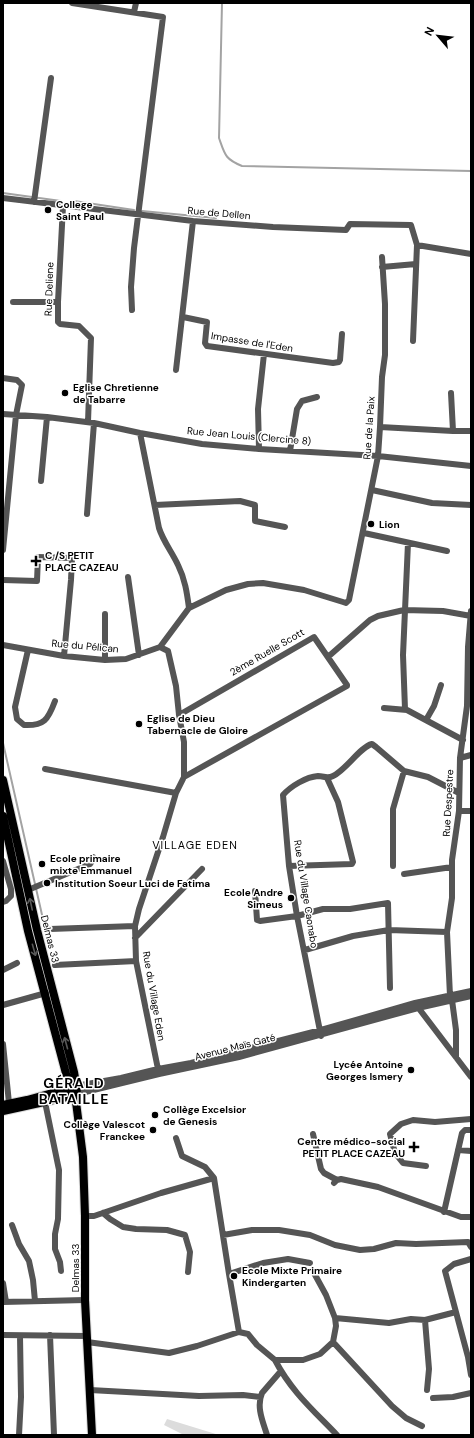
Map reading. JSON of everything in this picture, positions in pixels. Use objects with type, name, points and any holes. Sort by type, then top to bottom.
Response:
[{"type":"main road","name":"Delmas 33","points":[[3,780],[74,1093],[84,1157],[85,1300],[92,1435]]},
{"type":"main road","name":"Delmas 33","points":[[3,816],[28,931],[74,1093]]},
{"type":"main road","name":"Avenue Maïs Gaté","points":[[3,1111],[45,1102],[74,1093]]},
{"type":"main road","name":"Avenue Maïs Gaté","points":[[6,1104],[74,1093]]},
{"type":"street","points":[[72,3],[163,16],[138,214],[131,287],[132,310]]},
{"type":"street","points":[[134,12],[136,3]]},
{"type":"street","points":[[34,202],[51,78]]},
{"type":"street","name":"Rue de Dellen","points":[[3,198],[194,221],[273,227],[346,230],[350,224],[411,224],[417,244]]},
{"type":"street","name":"Rue Deliene","points":[[62,206],[58,302],[59,323],[79,326],[91,338],[91,423]]},
{"type":"street","points":[[176,370],[194,221]]},
{"type":"street","points":[[413,341],[417,244],[471,254]]},
{"type":"street","name":"Rue de la Paix","points":[[189,608],[226,590],[248,584],[263,583],[304,590],[343,602],[348,602],[351,599],[378,456],[382,377],[385,355],[385,304],[382,257]]},
{"type":"street","points":[[382,268],[416,264]]},
{"type":"street","points":[[13,302],[58,302]]},
{"type":"street","name":"Impasse de l'Eden","points":[[183,317],[206,322],[205,344],[207,346],[333,363],[339,362],[340,360],[342,334]]},
{"type":"street","points":[[258,449],[258,409],[264,354]]},
{"type":"street","points":[[3,378],[17,380],[22,385],[16,415],[3,550]]},
{"type":"street","points":[[451,393],[453,431]]},
{"type":"street","points":[[290,451],[297,409],[302,401],[317,397]]},
{"type":"street","name":"Rue Jean Louis (Clercine 8)","points":[[3,414],[47,417],[91,423],[202,444],[378,456],[471,466]]},
{"type":"street","points":[[40,481],[47,417]]},
{"type":"street","points":[[87,514],[91,423]]},
{"type":"street","points":[[380,427],[453,431],[471,430]]},
{"type":"street","points":[[140,433],[162,536],[178,565],[187,587],[189,608],[160,647]]},
{"type":"street","points":[[372,490],[432,503],[471,505]]},
{"type":"street","points":[[155,505],[240,501],[255,505],[254,521],[285,527]]},
{"type":"street","points":[[364,533],[447,551]]},
{"type":"street","points":[[405,710],[403,655],[408,543]]},
{"type":"street","points":[[3,580],[37,581],[38,557],[72,558],[64,656]]},
{"type":"street","points":[[128,577],[139,655]]},
{"type":"street","points":[[329,656],[370,620],[378,616],[404,610],[443,611],[471,615]]},
{"type":"street","points":[[105,660],[106,614]]},
{"type":"street","name":"Rue Despestre","points":[[456,1057],[456,1030],[451,998],[447,932],[452,898],[452,867],[459,811],[460,758],[469,706],[468,647],[471,615]]},
{"type":"street","name":"2ème Ruelle Scott","points":[[179,715],[314,637],[329,656],[348,686],[184,777]]},
{"type":"street","name":"Rue du Pélican","points":[[3,645],[64,656],[105,660],[126,659],[160,647]]},
{"type":"street","name":"Rue du Village Eden","points":[[159,1072],[136,961],[135,926],[176,793],[184,777],[184,742],[176,686],[168,651],[160,647]]},
{"type":"street","points":[[28,650],[15,707],[17,719],[24,725],[33,726],[44,722],[50,714],[55,701]]},
{"type":"street","points":[[426,720],[441,685]]},
{"type":"street","points":[[384,708],[405,710],[463,740]]},
{"type":"street","name":"Rue du Village Caonabo","points":[[321,1033],[297,916],[289,866],[283,795],[289,789],[313,777],[321,776],[327,778],[334,775],[353,760],[368,745],[372,744],[404,771],[428,777],[459,793]]},
{"type":"street","points":[[460,758],[471,755]]},
{"type":"street","points":[[45,769],[176,793]]},
{"type":"street","points":[[393,866],[393,809],[404,771]]},
{"type":"street","points":[[289,866],[352,864],[354,862],[338,802],[327,778]]},
{"type":"street","points":[[459,811],[471,811]]},
{"type":"street","points":[[28,890],[90,864],[93,857]]},
{"type":"street","points":[[3,861],[11,889],[10,896],[3,902]]},
{"type":"street","points":[[404,874],[452,867]]},
{"type":"street","points":[[135,938],[202,869]]},
{"type":"street","points":[[254,891],[258,921],[297,916],[323,909],[350,910],[388,903],[390,988]]},
{"type":"street","points":[[50,929],[135,926]]},
{"type":"street","points":[[305,950],[353,936],[389,930],[447,932]]},
{"type":"street","points":[[55,965],[136,961]]},
{"type":"street","points":[[3,970],[17,963]]},
{"type":"street","name":"Avenue Maïs Gaté","points":[[74,1093],[159,1072],[218,1062],[416,1006],[451,998],[471,991]]},
{"type":"street","points":[[3,1005],[46,993]]},
{"type":"street","name":"Avenue Maïs Gaté","points":[[451,998],[471,996]]},
{"type":"street","points":[[416,1006],[471,1077]]},
{"type":"street","points":[[3,1044],[6,1104]]},
{"type":"street","points":[[45,1102],[59,1170],[58,1218],[55,1234],[55,1249],[60,1262],[61,1271]]},
{"type":"street","points":[[426,1166],[403,1163],[395,1153],[390,1134],[401,1124],[413,1120],[435,1122],[471,1119]]},
{"type":"street","points":[[444,1212],[463,1132],[471,1130]]},
{"type":"street","points":[[313,1134],[321,1169],[335,1181],[341,1178],[378,1187],[444,1212],[461,1217],[471,1217]]},
{"type":"street","points":[[176,1138],[182,1156],[206,1167],[214,1178],[240,1332]]},
{"type":"street","points":[[458,1150],[471,1151]]},
{"type":"street","points":[[85,1216],[94,1216],[161,1193],[214,1178]]},
{"type":"street","points":[[103,1213],[123,1227],[167,1230],[185,1235],[190,1252],[188,1272]]},
{"type":"street","points":[[12,1225],[19,1244],[29,1261],[35,1301]]},
{"type":"street","points":[[223,1235],[252,1230],[279,1230],[310,1234],[335,1246],[360,1250],[374,1250],[396,1243],[416,1244],[468,1242],[471,1247]]},
{"type":"street","points":[[229,1274],[263,1263],[288,1259],[310,1263]]},
{"type":"street","points":[[471,1259],[454,1264],[445,1271],[468,1357],[471,1375]]},
{"type":"street","points":[[275,1360],[304,1360],[320,1354],[333,1342],[336,1326],[335,1318],[326,1295],[314,1273]]},
{"type":"street","points":[[3,1283],[5,1302],[85,1300]]},
{"type":"street","points":[[335,1318],[389,1323],[410,1319],[426,1320],[456,1312]]},
{"type":"street","points":[[426,1320],[429,1368],[427,1390]]},
{"type":"street","points":[[3,1335],[50,1335],[87,1339],[169,1353],[197,1346],[240,1332],[248,1334],[257,1345],[275,1360],[293,1390],[337,1435]]},
{"type":"street","points":[[50,1335],[54,1435]]},
{"type":"street","points":[[19,1435],[21,1397],[20,1336]]},
{"type":"street","points":[[333,1342],[392,1406],[406,1418],[422,1426]]},
{"type":"street","points":[[267,1435],[260,1412],[260,1396],[281,1371]]},
{"type":"street","points":[[90,1390],[199,1396],[260,1396]]},
{"type":"street","points":[[433,1398],[453,1397],[471,1393]]},
{"type":"shaded area","points":[[167,1419],[219,1435],[182,1435],[164,1425]]},
{"type":"waterway","points":[[222,3],[219,138],[224,152],[229,159],[242,166],[471,171]]},
{"type":"waterway","points":[[3,193],[61,201]]},
{"type":"waterway","points":[[74,201],[134,210]]},
{"type":"waterway","points":[[142,211],[216,218]]},
{"type":"waterway","points":[[3,743],[45,928]]},
{"type":"place","name":"College Saint Paul","points":[[48,210]]},
{"type":"place","name":"Eglise Chretienne de Tabarre","points":[[65,393]]},
{"type":"place","name":"Lion","points":[[371,524]]},
{"type":"place","name":"C /S PETIT PLACE CAZEAU","points":[[36,561]]},
{"type":"place","name":"Eglise de Dieu Tabernacle de Gloire","points":[[139,724]]},
{"type":"place","name":"Ecole primaire mixte Emmanuel","points":[[42,864]]},
{"type":"place","name":"Institution Soeur Luci de Fatima","points":[[47,883]]},
{"type":"place","name":"Ecole Andre Simeus","points":[[291,898]]},
{"type":"place","name":"Lycée Antoine Georges Ismery","points":[[411,1070]]},
{"type":"place","name":"Collège Excelsior de Genesis","points":[[155,1115]]},
{"type":"place","name":"Collège Valescot Franckee","points":[[153,1130]]},
{"type":"place","name":"Centre médico-social PETIT PLACE CAZEAU","points":[[414,1147]]},
{"type":"place","name":"Ecole Mixte Primaire Kindergarten","points":[[234,1276]]},
{"type":"district","name":"VILLAGE EDEN","points":[[195,845]]},
{"type":"district","name":"GÉRALD BATAILLE","points":[[74,1092]]}]
